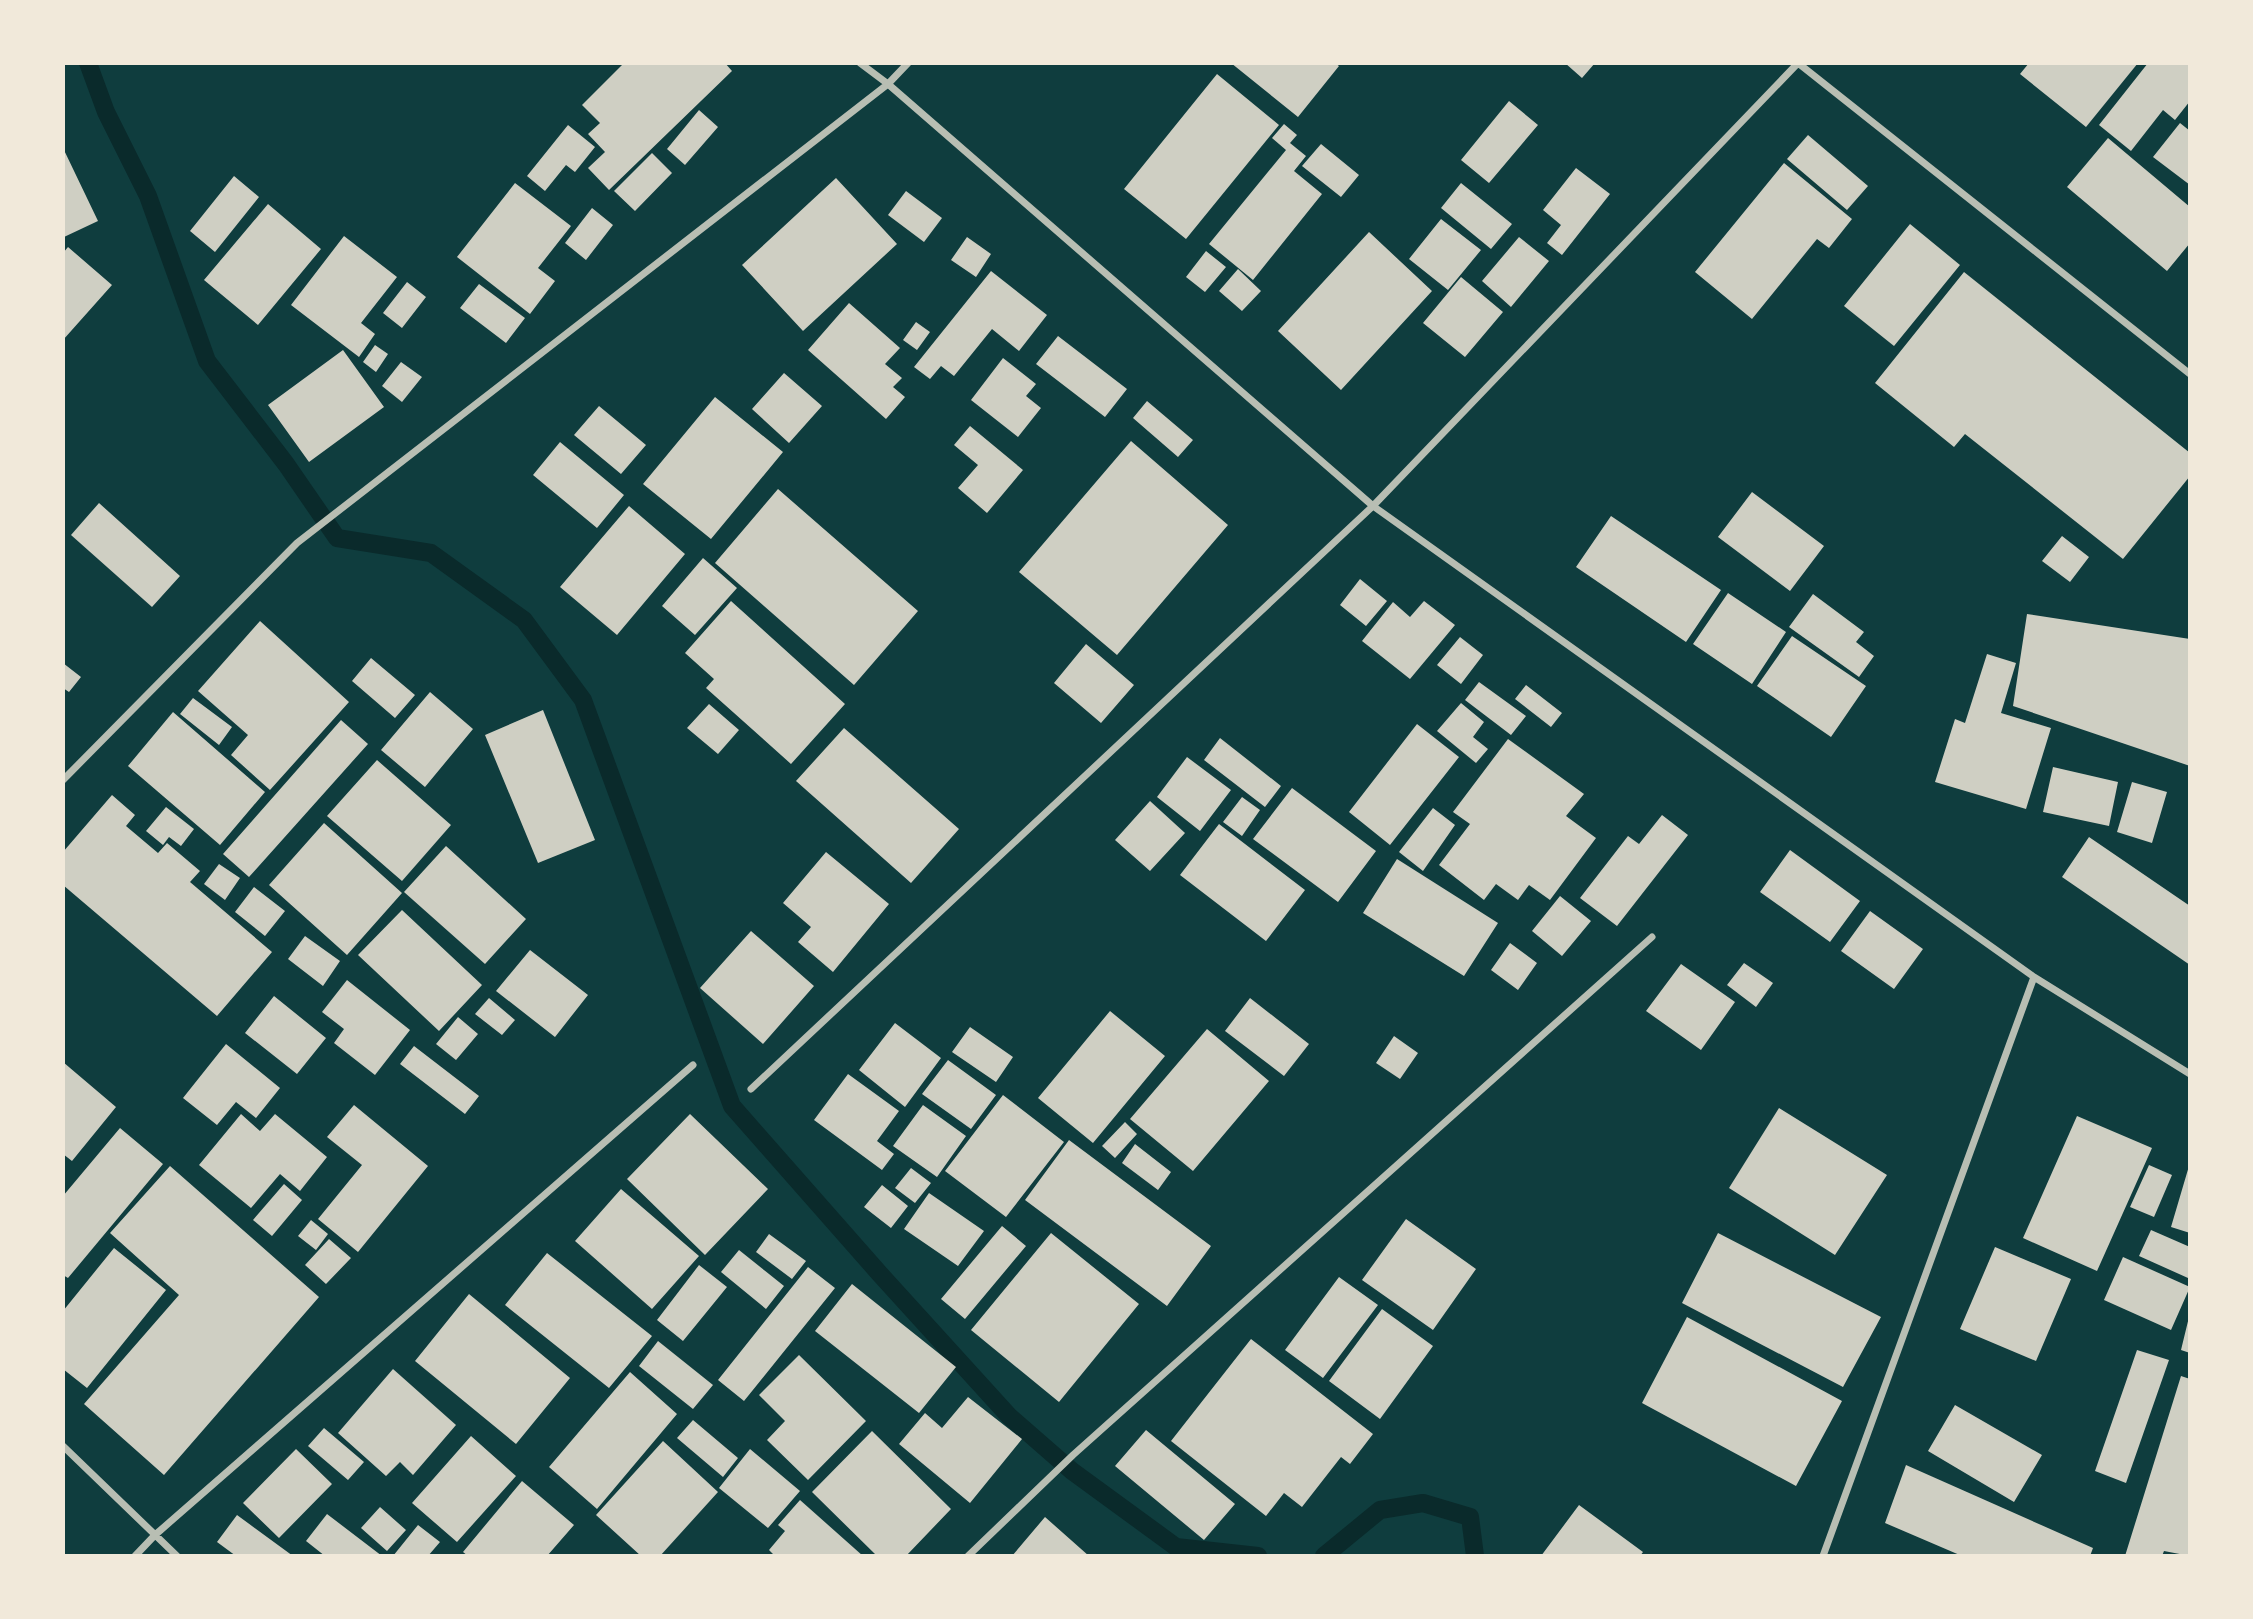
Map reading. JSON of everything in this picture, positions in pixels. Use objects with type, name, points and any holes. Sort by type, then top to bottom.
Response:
[{"type":"street","points":[[860,63],[888,84],[1373,506],[2034,976],[2190,1074]]},
{"type":"street","points":[[63,780],[297,543],[888,84],[908,63]]},
{"type":"street","points":[[751,1089],[1373,506],[1798,63],[2190,374]]},
{"type":"street","points":[[968,1556],[1073,1455],[1653,937]]},
{"type":"street","points":[[1824,1556],[2034,976]]},
{"type":"street","points":[[135,1556],[155,1535],[693,1065]]},
{"type":"street","points":[[63,1446],[177,1556]]},
{"type":"building","points":[[624,63],[725,63],[732,71],[609,190],[588,168],[605,152],[588,134],[600,123],[582,105]]},
{"type":"building","points":[[1231,63],[1335,63],[1339,66],[1298,117]]},
{"type":"building","points":[[1565,63],[1595,63],[1582,78]]},
{"type":"building","points":[[2029,63],[2138,63],[2086,127],[2020,74]]},
{"type":"building","points":[[2148,63],[2190,63],[2190,101],[2175,120],[2163,110],[2131,151],[2099,125]]},
{"type":"building","points":[[1217,74],[1279,125],[1186,239],[1124,189]]},
{"type":"building","points":[[1509,101],[1538,125],[1489,183],[1461,160]]},
{"type":"building","points":[[699,110],[718,127],[685,165],[667,149]]},
{"type":"building","points":[[2180,123],[2190,131],[2190,185],[2153,157]]},
{"type":"building","points":[[1284,124],[1297,135],[1290,143],[1306,156],[1294,171],[1322,194],[1253,280],[1209,244],[1286,150],[1272,138]]},
{"type":"building","points":[[568,125],[595,147],[575,172],[566,165],[545,191],[527,176]]},
{"type":"building","points":[[1808,135],[1868,186],[1847,210],[1787,159]]},
{"type":"building","points":[[2108,138],[2190,207],[2190,243],[2167,271],[2067,187]]},
{"type":"building","points":[[1321,144],[1359,175],[1341,197],[1302,166]]},
{"type":"building","points":[[63,148],[98,221],[64,237],[63,236]]},
{"type":"building","points":[[652,153],[672,173],[635,211],[614,191]]},
{"type":"building","points":[[1784,163],[1852,219],[1829,248],[1817,239],[1752,319],[1695,272]]},
{"type":"building","points":[[1576,168],[1610,194],[1562,255],[1547,243],[1561,225],[1543,210]]},
{"type":"building","points":[[234,176],[259,197],[215,252],[190,231]]},
{"type":"building","points":[[836,178],[897,244],[803,331],[742,265]]},
{"type":"building","points":[[515,183],[571,226],[538,268],[555,281],[530,314],[457,257]]},
{"type":"building","points":[[1461,183],[1512,224],[1491,249],[1441,208]]},
{"type":"building","points":[[906,191],[942,218],[924,242],[888,215]]},
{"type":"building","points":[[268,204],[321,249],[258,325],[204,280]]},
{"type":"building","points":[[592,208],[613,225],[586,260],[565,243]]},
{"type":"building","points":[[1441,219],[1481,250],[1448,290],[1409,259]]},
{"type":"building","points":[[1910,224],[1960,265],[1894,346],[1844,306]]},
{"type":"building","points":[[1369,232],[1432,291],[1341,390],[1278,331]]},
{"type":"building","points":[[344,236],[397,277],[361,323],[375,334],[359,357],[291,305]]},
{"type":"building","points":[[967,237],[991,254],[976,277],[951,260]]},
{"type":"building","points":[[1519,237],[1549,261],[1511,307],[1482,281]]},
{"type":"building","points":[[68,247],[112,285],[63,340],[63,253]]},
{"type":"building","points":[[1206,251],[1226,267],[1205,292],[1186,277]]},
{"type":"building","points":[[1238,269],[1261,291],[1242,311],[1219,291]]},
{"type":"building","points":[[991,271],[1047,315],[1019,351],[992,329],[954,376],[941,366],[930,379],[914,367]]},
{"type":"building","points":[[1964,272],[2190,453],[2190,476],[2123,559],[1965,434],[1954,447],[1875,383]]},
{"type":"building","points":[[1461,277],[1503,312],[1465,357],[1423,323]]},
{"type":"building","points":[[407,282],[426,297],[402,328],[383,313]]},
{"type":"building","points":[[479,284],[525,318],[506,343],[460,308]]},
{"type":"building","points":[[849,303],[900,348],[885,364],[902,378],[893,387],[905,397],[886,419],[808,350]]},
{"type":"building","points":[[916,322],[930,332],[917,350],[903,340]]},
{"type":"building","points":[[1058,336],[1127,389],[1105,417],[1036,364]]},
{"type":"building","points":[[375,345],[388,354],[376,372],[363,362]]},
{"type":"building","points":[[343,350],[384,407],[309,462],[268,405]]},
{"type":"building","points":[[1003,358],[1036,384],[1026,396],[1041,408],[1018,437],[971,400]]},
{"type":"building","points":[[401,362],[422,377],[402,402],[382,386]]},
{"type":"building","points":[[784,373],[822,406],[789,443],[752,409]]},
{"type":"building","points":[[715,397],[783,452],[711,539],[643,484]]},
{"type":"building","points":[[1147,401],[1193,440],[1178,457],[1133,418]]},
{"type":"building","points":[[599,406],[646,445],[621,474],[574,435]]},
{"type":"building","points":[[970,426],[1023,470],[987,513],[958,488],[978,465],[954,445]]},
{"type":"building","points":[[1131,441],[1228,525],[1117,655],[1019,572]]},
{"type":"building","points":[[560,442],[624,495],[597,528],[533,475]]},
{"type":"building","points":[[778,489],[918,611],[854,685],[715,563]]},
{"type":"building","points":[[1752,492],[1824,546],[1790,591],[1718,537]]},
{"type":"building","points":[[99,503],[180,576],[152,607],[71,535]]},
{"type":"building","points":[[629,506],[685,554],[617,635],[560,587]]},
{"type":"building","points":[[1611,516],[1721,590],[1686,642],[1576,567]]},
{"type":"building","points":[[2062,536],[2089,557],[2070,582],[2042,561]]},
{"type":"building","points":[[703,558],[737,588],[695,635],[662,606]]},
{"type":"building","points":[[1360,579],[1387,601],[1366,626],[1340,605]]},
{"type":"building","points":[[1728,593],[1786,632],[1752,684],[1693,644]]},
{"type":"building","points":[[1813,594],[1864,632],[1856,642],[1874,656],[1859,677],[1789,627]]},
{"type":"building","points":[[731,601],[845,704],[791,764],[706,688],[714,679],[685,653]]},
{"type":"building","points":[[1424,601],[1455,625],[1410,679],[1362,641],[1393,602],[1410,617]]},
{"type":"building","points":[[2027,614],[2190,639],[2190,766],[2013,706]]},
{"type":"building","points":[[260,621],[349,702],[270,790],[231,755],[248,735],[198,691]]},
{"type":"building","points":[[1792,636],[1866,686],[1831,737],[1757,686]]},
{"type":"building","points":[[1460,637],[1483,655],[1461,684],[1437,665]]},
{"type":"building","points":[[1086,644],[1134,685],[1101,723],[1054,683]]},
{"type":"building","points":[[1987,654],[2016,663],[2001,713],[2051,728],[2026,809],[1935,782],[1955,719],[1965,723]]},
{"type":"building","points":[[371,658],[415,695],[395,718],[352,681]]},
{"type":"building","points":[[63,663],[81,677],[69,692],[63,688]]},
{"type":"building","points":[[1479,682],[1526,716],[1511,735],[1465,700]]},
{"type":"building","points":[[1526,685],[1562,713],[1551,727],[1515,699]]},
{"type":"building","points":[[430,692],[473,729],[425,787],[381,750]]},
{"type":"building","points":[[193,698],[232,727],[219,745],[180,714]]},
{"type":"building","points":[[1461,703],[1484,722],[1473,737],[1488,749],[1476,763],[1437,731]]},
{"type":"building","points":[[709,704],[739,730],[718,754],[687,728]]},
{"type":"building","points":[[543,710],[595,840],[538,863],[485,735]]},
{"type":"building","points":[[173,712],[265,792],[220,845],[128,766]]},
{"type":"building","points":[[341,720],[368,744],[249,877],[223,854]]},
{"type":"building","points":[[1417,724],[1459,757],[1390,845],[1349,812]]},
{"type":"building","points":[[844,728],[959,829],[911,883],[796,781]]},
{"type":"building","points":[[1220,738],[1281,786],[1265,807],[1204,760]]},
{"type":"building","points":[[1508,739],[1584,794],[1566,816],[1596,838],[1550,900],[1529,885],[1518,900],[1496,884],[1484,900],[1439,865],[1470,824],[1453,812]]},
{"type":"building","points":[[1187,757],[1231,790],[1200,831],[1157,797]]},
{"type":"building","points":[[377,760],[451,825],[402,881],[327,816]]},
{"type":"building","points":[[2053,767],[2118,782],[2109,826],[2043,812]]},
{"type":"building","points":[[2132,782],[2167,792],[2152,843],[2117,832]]},
{"type":"building","points":[[1292,788],[1376,851],[1338,902],[1253,839]]},
{"type":"building","points":[[112,795],[135,815],[126,826],[158,853],[167,843],[200,871],[190,882],[272,952],[217,1016],[63,885],[63,852]]},
{"type":"building","points":[[1242,797],[1260,810],[1242,836],[1223,822]]},
{"type":"building","points":[[1150,801],[1185,833],[1150,871],[1115,840]]},
{"type":"building","points":[[166,807],[194,829],[181,846],[169,837],[163,845],[146,831]]},
{"type":"building","points":[[1433,808],[1455,825],[1423,871],[1399,852]]},
{"type":"building","points":[[1662,815],[1688,835],[1617,926],[1580,898],[1628,836],[1639,844]]},
{"type":"building","points":[[324,823],[402,893],[347,955],[269,885]]},
{"type":"building","points":[[1219,824],[1305,890],[1266,941],[1180,875]]},
{"type":"building","points":[[2089,837],[2190,906],[2190,965],[2062,877]]},
{"type":"building","points":[[446,846],[526,919],[485,964],[404,892]]},
{"type":"building","points":[[1790,850],[1860,901],[1830,942],[1760,892]]},
{"type":"building","points":[[826,852],[889,904],[833,972],[798,942],[811,927],[783,903]]},
{"type":"building","points":[[1397,859],[1498,923],[1464,976],[1363,913]]},
{"type":"building","points":[[219,864],[240,878],[225,900],[204,884]]},
{"type":"building","points":[[254,887],[285,911],[265,936],[235,912]]},
{"type":"building","points":[[1560,896],[1591,921],[1562,956],[1532,931]]},
{"type":"building","points":[[402,910],[482,985],[439,1031],[358,955]]},
{"type":"building","points":[[1870,911],[1923,949],[1894,989],[1841,951]]},
{"type":"building","points":[[751,931],[814,986],[763,1044],[700,988]]},
{"type":"building","points":[[305,936],[340,961],[323,986],[288,959]]},
{"type":"building","points":[[1510,943],[1537,963],[1518,990],[1491,970]]},
{"type":"building","points":[[530,950],[588,995],[555,1037],[496,991]]},
{"type":"building","points":[[1744,963],[1773,983],[1756,1007],[1727,985]]},
{"type":"building","points":[[1681,964],[1735,1002],[1701,1050],[1646,1011]]},
{"type":"building","points":[[347,980],[410,1030],[375,1075],[334,1043],[344,1029],[322,1012]]},
{"type":"building","points":[[274,996],[326,1038],[297,1074],[245,1033]]},
{"type":"building","points":[[489,998],[515,1020],[502,1035],[475,1014]]},
{"type":"building","points":[[1250,998],[1309,1044],[1284,1076],[1225,1031]]},
{"type":"building","points":[[1110,1011],[1165,1056],[1093,1143],[1038,1098]]},
{"type":"building","points":[[458,1017],[478,1034],[456,1060],[436,1044]]},
{"type":"building","points":[[895,1023],[941,1058],[905,1107],[859,1070]]},
{"type":"building","points":[[970,1027],[1013,1057],[996,1082],[952,1052]]},
{"type":"building","points":[[1207,1029],[1269,1081],[1193,1171],[1130,1119]]},
{"type":"building","points":[[1394,1036],[1418,1053],[1400,1079],[1376,1063]]},
{"type":"building","points":[[226,1044],[280,1088],[256,1118],[236,1102],[217,1125],[183,1098]]},
{"type":"building","points":[[414,1046],[479,1096],[465,1114],[400,1064]]},
{"type":"building","points":[[948,1060],[996,1095],[971,1129],[922,1094]]},
{"type":"building","points":[[63,1062],[116,1107],[72,1161],[63,1154]]},
{"type":"building","points":[[848,1074],[899,1111],[877,1141],[894,1154],[882,1170],[814,1120]]},
{"type":"building","points":[[1003,1095],[1064,1142],[1006,1217],[945,1171]]},
{"type":"building","points":[[354,1105],[428,1166],[358,1252],[318,1219],[362,1165],[327,1137]]},
{"type":"building","points":[[923,1105],[966,1136],[937,1177],[893,1146]]},
{"type":"building","points":[[1779,1108],[1887,1175],[1835,1255],[1729,1188]]},
{"type":"building","points":[[241,1114],[260,1131],[275,1114],[327,1157],[300,1191],[280,1174],[251,1208],[199,1165]]},
{"type":"building","points":[[690,1114],[768,1189],[705,1255],[627,1179]]},
{"type":"building","points":[[2077,1116],[2152,1148],[2097,1271],[2023,1238]]},
{"type":"building","points":[[1125,1122],[1137,1134],[1115,1158],[1102,1146]]},
{"type":"building","points":[[120,1128],[163,1164],[68,1278],[63,1275],[63,1196]]},
{"type":"building","points":[[1069,1140],[1211,1246],[1167,1306],[1025,1200]]},
{"type":"building","points":[[1135,1144],[1171,1172],[1158,1190],[1122,1163]]},
{"type":"building","points":[[2149,1165],[2172,1175],[2154,1217],[2130,1207]]},
{"type":"building","points":[[170,1166],[319,1297],[164,1475],[84,1404],[179,1295],[110,1233]]},
{"type":"building","points":[[2190,1166],[2190,1233],[2171,1227]]},
{"type":"building","points":[[911,1168],[931,1183],[915,1203],[895,1188]]},
{"type":"building","points":[[284,1184],[302,1200],[272,1236],[253,1220]]},
{"type":"building","points":[[882,1185],[908,1206],[891,1228],[864,1207]]},
{"type":"building","points":[[621,1189],[699,1256],[652,1309],[575,1241]]},
{"type":"building","points":[[929,1193],[984,1231],[958,1266],[904,1229]]},
{"type":"building","points":[[1406,1219],[1476,1269],[1433,1330],[1362,1280]]},
{"type":"building","points":[[311,1220],[328,1234],[316,1250],[298,1236]]},
{"type":"building","points":[[1002,1226],[1026,1246],[965,1319],[941,1299]]},
{"type":"building","points":[[2151,1230],[2190,1247],[2188,1278],[2139,1256]]},
{"type":"building","points":[[1051,1233],[1139,1304],[1059,1402],[971,1330]]},
{"type":"building","points":[[1718,1233],[1881,1317],[1843,1387],[1682,1303]]},
{"type":"building","points":[[769,1234],[806,1261],[792,1279],[756,1252]]},
{"type":"building","points":[[329,1239],[351,1258],[326,1284],[305,1265]]},
{"type":"building","points":[[1995,1247],[2071,1279],[2036,1361],[1960,1329]]},
{"type":"building","points":[[114,1248],[166,1290],[87,1388],[63,1369],[63,1311]]},
{"type":"building","points":[[739,1250],[784,1286],[766,1309],[721,1272]]},
{"type":"building","points":[[547,1253],[652,1336],[609,1388],[505,1305]]},
{"type":"building","points":[[2123,1257],[2190,1287],[2171,1330],[2104,1300]]},
{"type":"building","points":[[699,1265],[727,1287],[683,1341],[657,1320]]},
{"type":"building","points":[[808,1267],[835,1288],[744,1401],[718,1380]]},
{"type":"building","points":[[1339,1277],[1378,1305],[1323,1378],[1285,1350]]},
{"type":"building","points":[[852,1284],[956,1367],[919,1413],[815,1331]]},
{"type":"building","points":[[469,1294],[570,1378],[516,1444],[415,1361]]},
{"type":"building","points":[[1382,1309],[1433,1346],[1380,1419],[1329,1381]]},
{"type":"building","points":[[1687,1317],[1842,1401],[1796,1486],[1642,1403]]},
{"type":"building","points":[[2190,1317],[2190,1353],[2181,1350]]},
{"type":"building","points":[[1251,1339],[1373,1434],[1350,1464],[1341,1457],[1302,1507],[1284,1493],[1266,1516],[1171,1441]]},
{"type":"building","points":[[658,1341],[713,1385],[693,1409],[639,1366]]},
{"type":"building","points":[[2137,1350],[2169,1360],[2126,1483],[2095,1471]]},
{"type":"building","points":[[799,1355],[866,1421],[808,1480],[767,1440],[785,1421],[759,1395]]},
{"type":"building","points":[[393,1369],[456,1425],[413,1475],[400,1462],[386,1476],[338,1433]]},
{"type":"building","points":[[630,1372],[677,1414],[597,1509],[549,1467]]},
{"type":"building","points":[[2181,1376],[2190,1379],[2190,1556],[2164,1551],[2162,1556],[2125,1556]]},
{"type":"building","points":[[968,1397],[1022,1439],[970,1503],[899,1444],[925,1413],[942,1428]]},
{"type":"building","points":[[1955,1405],[2042,1455],[2014,1502],[1928,1451]]},
{"type":"building","points":[[693,1420],[738,1458],[723,1477],[677,1438]]},
{"type":"building","points":[[324,1428],[364,1462],[348,1480],[308,1446]]},
{"type":"building","points":[[1146,1430],[1235,1504],[1204,1540],[1115,1466]]},
{"type":"building","points":[[872,1431],[951,1509],[906,1556],[877,1556],[812,1492]]},
{"type":"building","points":[[471,1436],[516,1476],[457,1542],[412,1503]]},
{"type":"building","points":[[663,1441],[718,1492],[660,1556],[641,1556],[596,1515]]},
{"type":"building","points":[[296,1449],[332,1484],[279,1538],[243,1503]]},
{"type":"building","points":[[750,1449],[800,1491],[768,1528],[719,1488]]},
{"type":"building","points":[[1906,1465],[2093,1548],[2090,1556],[1962,1556],[1885,1523]]},
{"type":"building","points":[[522,1481],[574,1525],[547,1556],[468,1556],[463,1552]]},
{"type":"building","points":[[800,1500],[863,1556],[775,1556],[769,1550],[785,1531],[778,1525]]},
{"type":"building","points":[[1579,1505],[1643,1552],[1640,1556],[1541,1556]]},
{"type":"building","points":[[380,1507],[406,1530],[387,1551],[361,1528]]},
{"type":"building","points":[[327,1514],[382,1556],[325,1556],[306,1541]]},
{"type":"building","points":[[237,1515],[293,1556],[236,1556],[217,1542]]},
{"type":"building","points":[[1045,1517],[1089,1556],[1012,1556]]},
{"type":"building","points":[[418,1525],[440,1542],[428,1556],[393,1556]]},
{"type":"waterway","points":[[88,63],[106,112],[148,196],[207,361],[286,464],[337,538],[431,553],[524,620],[583,700],[732,1106],[1009,1416],[1072,1471],[1176,1547],[1258,1556]]},
{"type":"waterway","points":[[1324,1556],[1380,1510],[1423,1503],[1470,1517],[1475,1556]]}]
